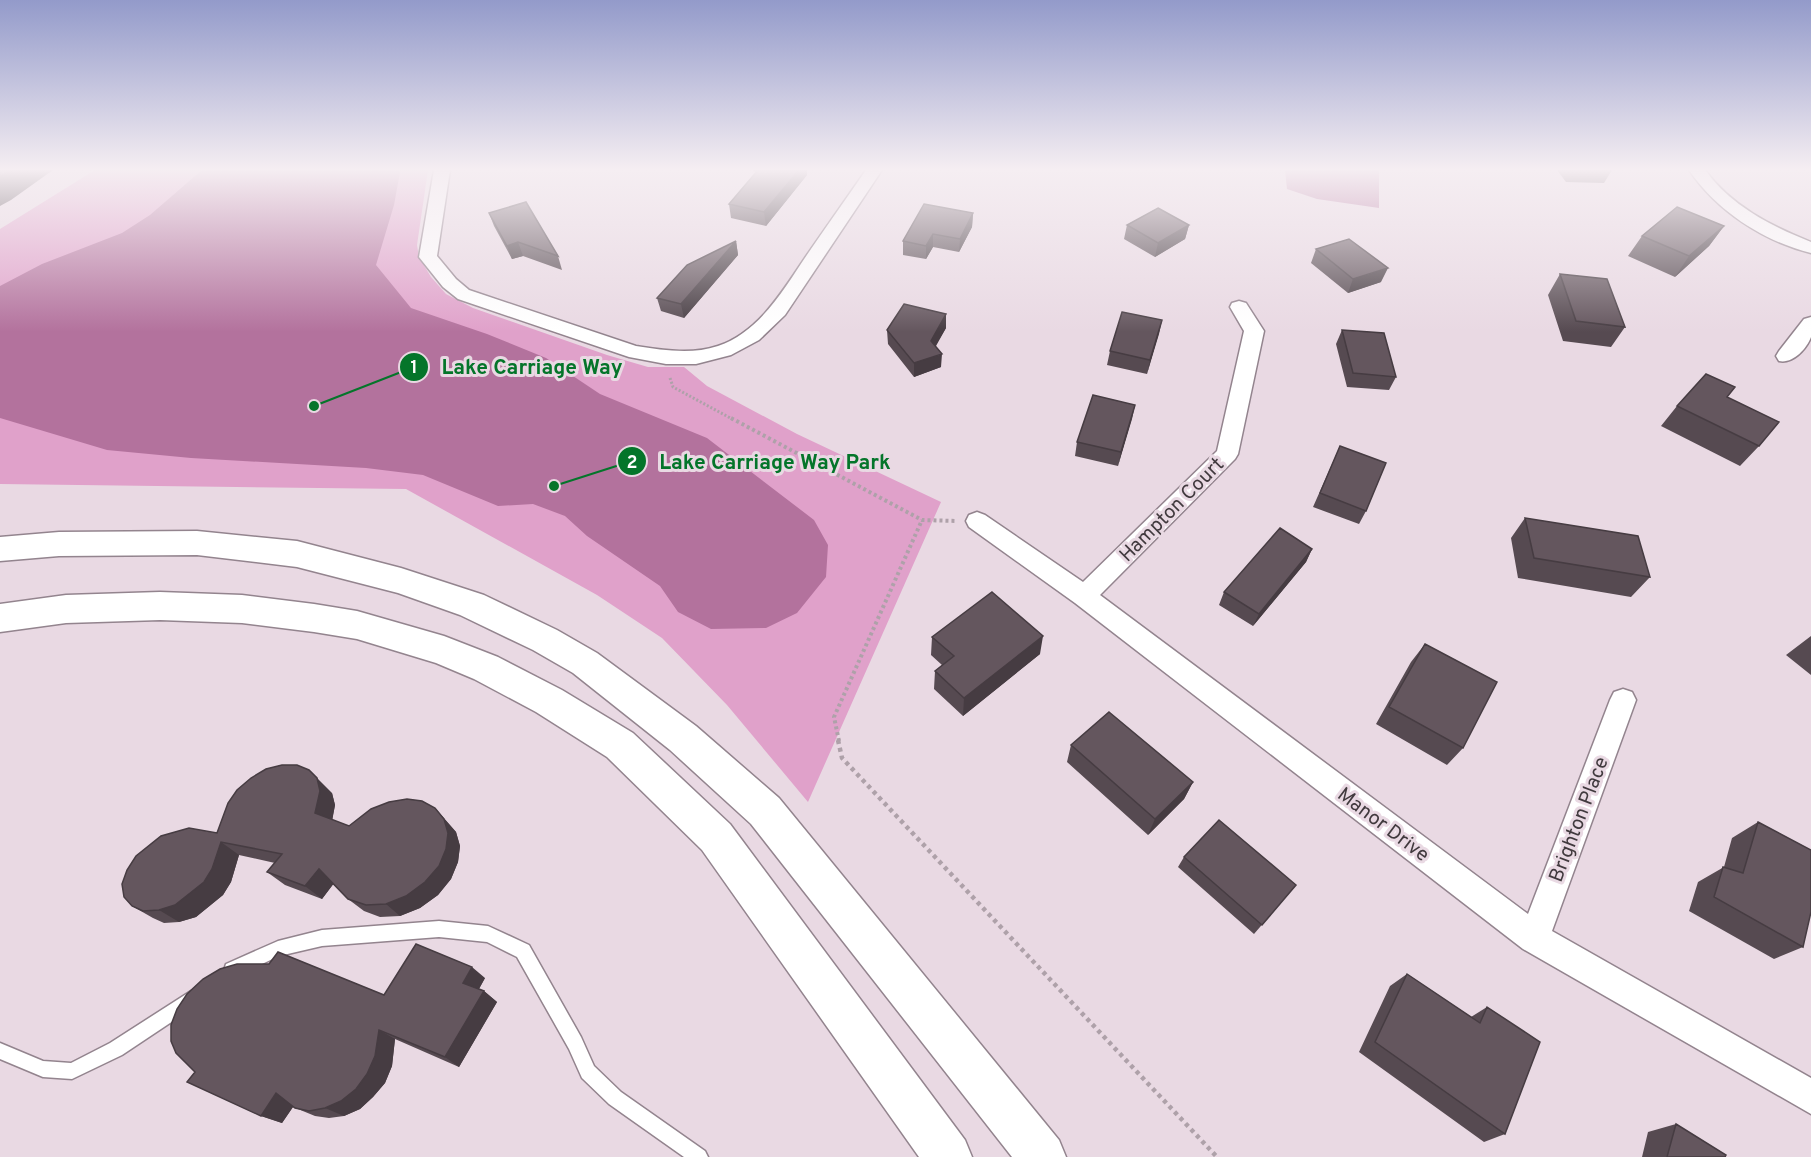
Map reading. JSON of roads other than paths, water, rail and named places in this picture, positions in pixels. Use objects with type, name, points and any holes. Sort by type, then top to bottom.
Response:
[{"type":"highway","points":[[0,549],[59,544],[197,543],[297,554],[401,581],[472,605],[545,640],[585,663],[683,738],[765,811],[1042,1157]]},
{"type":"highway","points":[[0,618],[66,609],[160,606],[242,609],[314,618],[357,625],[444,651],[486,669],[549,701],[620,745],[716,837],[948,1157]]},
{"type":"street","points":[[433,224],[428,256],[458,291],[509,311],[627,350],[667,359],[714,353],[738,345],[762,330],[778,311],[837,224]]},
{"type":"street","points":[[1757,224],[1811,248]]},
{"type":"street","name":"Hampton Court","points":[[1084,596],[1227,454],[1254,331],[1239,307]]},
{"type":"street","points":[[1786,356],[1811,323]]},
{"type":"street","name":"Manor Drive","points":[[977,521],[1084,596],[1534,938],[1811,1097]]},
{"type":"street","name":"Brighton Place","points":[[1534,938],[1623,699]]},
{"type":"lane","points":[[0,1051],[43,1069],[72,1071],[116,1048],[232,970],[278,949],[322,938],[439,929],[488,934],[523,951],[588,1072],[615,1098],[699,1157]]},
{"type":"place","name":"Lake Carriage Way","points":[[314,406]]},
{"type":"place","name":"Lake Carriage Way Park","points":[[554,486]]}]
